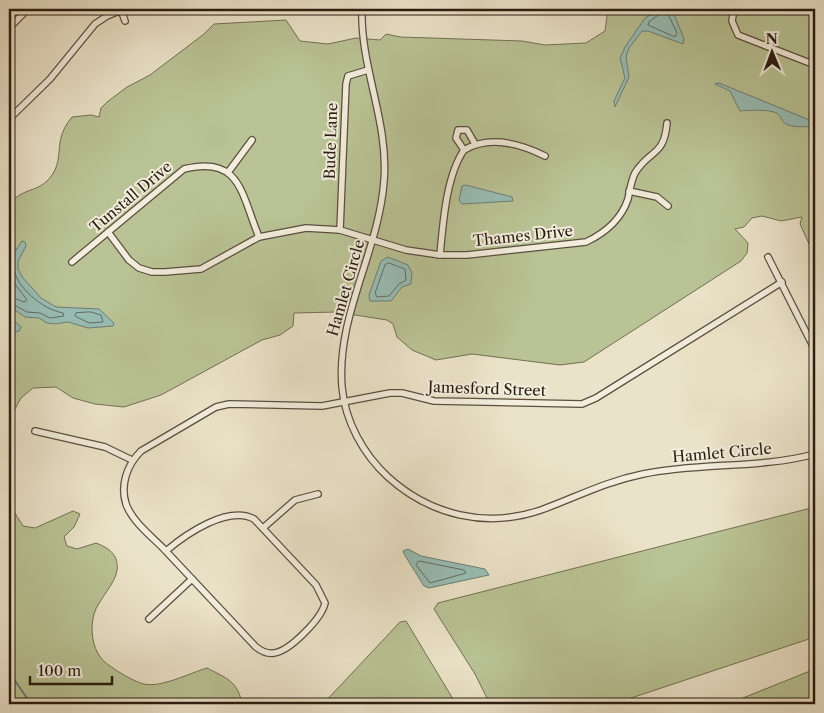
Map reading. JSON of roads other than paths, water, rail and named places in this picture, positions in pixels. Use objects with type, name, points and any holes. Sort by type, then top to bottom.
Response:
[{"type":"street","points":[[9,28],[28,9]]},
{"type":"street","name":"Hamlet Circle","points":[[362,9],[365,55],[384,157],[384,180],[374,239],[351,310],[341,354],[347,414],[362,446],[382,472],[408,494],[434,508],[460,516],[487,518],[510,517],[540,510],[602,484],[644,474],[682,468],[755,465],[815,454]]},
{"type":"street","points":[[734,9],[732,21],[738,35],[815,65]]},
{"type":"street","points":[[9,119],[50,79],[96,24],[122,10],[125,21]]},
{"type":"street","name":"Bude Lane","points":[[340,230],[346,84],[348,76],[368,70]]},
{"type":"street","name":"Thames Drive","points":[[108,232],[129,260],[139,268],[159,272],[201,269],[259,237],[306,228],[340,230],[406,250],[440,255],[486,253],[586,242],[602,234],[614,223],[627,200],[636,173],[665,140],[666,123]]},
{"type":"street","points":[[464,150],[456,138],[458,130],[467,130],[475,144]]},
{"type":"street","points":[[252,140],[229,171],[236,180],[259,237]]},
{"type":"street","points":[[440,255],[454,169],[464,150],[484,141],[498,142],[529,148],[545,156]]},
{"type":"street","name":"Tunstall Drive","points":[[72,262],[184,169],[198,166],[214,166],[229,171]]},
{"type":"street","points":[[629,191],[658,197],[668,206]]},
{"type":"street","points":[[768,257],[815,350]]},
{"type":"street","name":"Jamesford Street","points":[[132,460],[141,451],[216,407],[245,403],[307,406],[345,403],[390,393],[434,401],[582,404],[596,398],[782,282]]},
{"type":"street","points":[[35,431],[105,446],[132,460],[125,479],[126,504],[132,515],[256,647],[269,652],[284,650],[321,616],[325,603],[316,585],[263,528],[248,516],[233,514],[186,535],[166,551]]},
{"type":"street","points":[[263,528],[296,500],[318,494]]},
{"type":"street","points":[[149,619],[192,579]]},
{"type":"water","points":[[661,9],[672,9],[684,39],[683,44],[648,31],[642,31],[629,48],[626,57],[629,77],[615,107],[614,101],[625,78],[620,58],[625,47],[645,18]]},
{"type":"water","points":[[719,83],[807,119],[815,124],[815,127],[788,125],[783,122],[778,114],[771,111],[740,111],[730,91],[715,84]]},
{"type":"water","points":[[466,185],[512,197],[513,201],[462,204],[459,200],[462,186]]},
{"type":"water","points":[[22,241],[25,242],[26,246],[18,261],[18,269],[23,278],[41,298],[56,307],[99,309],[114,323],[113,326],[88,328],[68,322],[47,323],[39,318],[25,317],[9,306],[9,261]]},
{"type":"water","points":[[388,257],[408,265],[412,273],[411,284],[402,287],[391,301],[370,301],[369,295],[381,261]]},
{"type":"water","points":[[9,311],[14,321],[21,327],[19,331],[9,334]]},
{"type":"water","points":[[408,549],[421,556],[485,569],[489,575],[429,588],[424,586],[404,554],[403,551]]},
{"type":"waterway","points":[[9,672],[31,704]]}]
